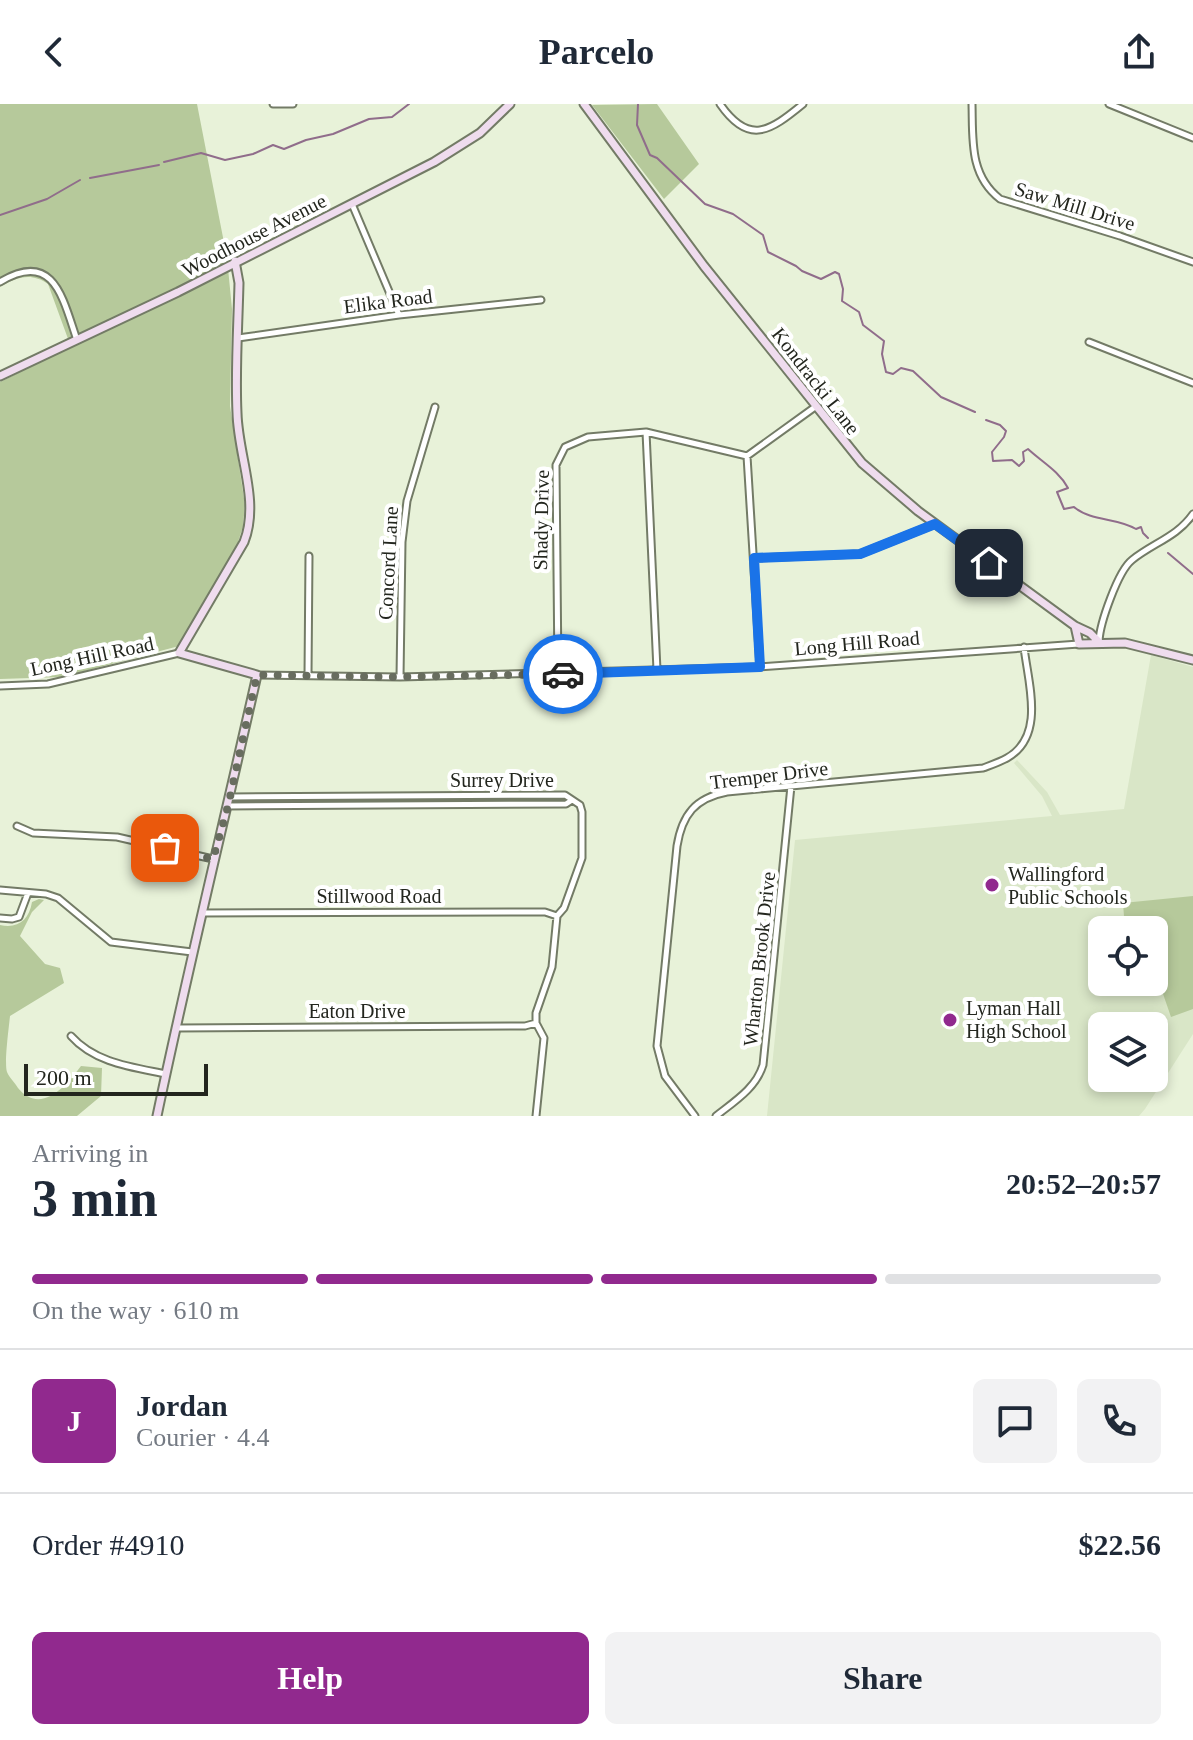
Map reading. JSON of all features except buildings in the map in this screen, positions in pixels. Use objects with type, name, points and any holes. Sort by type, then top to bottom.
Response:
[{"type":"main road","name":"Woodhouse Avenue","points":[[0,376],[434,162],[489,126],[510,104]]},
{"type":"main road","name":"Kondracki Lane","points":[[584,104],[691,249],[869,471],[935,524],[1099,642],[1132,644],[1193,660]]},
{"type":"main road","points":[[179,653],[244,542],[249,524],[250,505],[236,416],[239,283],[235,261]]},
{"type":"main road","points":[[1075,626],[1079,644]]},
{"type":"main road","name":"Long Hill Road","points":[[1079,644],[1099,642]]},
{"type":"main road","name":"Long Hill Road","points":[[179,653],[257,675]]},
{"type":"main road","points":[[157,1116],[257,675]]},
{"type":"street","points":[[273,104],[293,104]]},
{"type":"street","points":[[720,104],[743,129],[754,132],[785,119],[803,104]]},
{"type":"street","name":"Saw Mill Drive","points":[[972,104],[975,164],[988,188],[1000,199],[1193,262]]},
{"type":"street","points":[[1109,104],[1193,138]]},
{"type":"street","points":[[352,203],[399,315]]},
{"type":"street","points":[[0,282],[28,271],[46,275],[59,290],[77,340]]},
{"type":"street","name":"Elika Road","points":[[238,338],[399,315],[541,300]]},
{"type":"street","points":[[1089,342],[1193,383]]},
{"type":"street","name":"Concord Lane","points":[[400,677],[402,542],[407,501],[435,407]]},
{"type":"street","points":[[760,667],[747,456],[815,407]]},
{"type":"street","points":[[646,432],[657,670]]},
{"type":"street","name":"Shady Drive","points":[[558,674],[556,465],[565,447],[588,437],[646,432],[747,456]]},
{"type":"street","points":[[1099,642],[1101,628],[1125,567],[1178,532],[1193,514]]},
{"type":"street","points":[[754,558],[860,554],[935,524]]},
{"type":"street","points":[[308,675],[309,556]]},
{"type":"street","name":"Long Hill Road","points":[[257,675],[400,677],[760,667],[1079,644]]},
{"type":"street","name":"Tremper Drive","points":[[695,1116],[665,1076],[657,1046],[680,829],[689,810],[707,797],[727,792],[983,768],[1007,758],[1022,745],[1033,721],[1024,647]]},
{"type":"street","name":"Long Hill Road","points":[[0,686],[48,684],[179,653]]},
{"type":"street","name":"Wharton Brook Drive","points":[[716,1116],[750,1089],[760,1076],[763,1065],[791,786]]},
{"type":"street","name":"Surrey Drive","points":[[229,801],[566,804],[572,800],[580,805],[582,812],[582,858],[564,908],[557,916]]},
{"type":"street","points":[[17,826],[33,833],[117,837],[213,859]]},
{"type":"street","points":[[0,890],[58,898],[111,942],[192,952]]},
{"type":"street","points":[[0,918],[19,917],[28,893]]},
{"type":"street","name":"Stillwood Road","points":[[201,913],[545,912],[557,916]]},
{"type":"street","points":[[536,1116],[544,1038],[536,1023],[536,1013],[552,967],[557,916]]},
{"type":"street","name":"Eaton Drive","points":[[178,1028],[510,1026],[536,1023]]},
{"type":"street","points":[[71,1036],[96,1057],[166,1074]]},
{"type":"shaded area","points":[[0,104],[197,104],[227,258],[232,309],[230,406],[245,505],[236,549],[179,646],[62,677],[0,679],[0,382],[71,347],[48,284],[24,277],[0,287]]},
{"type":"shaded area","points":[[657,104],[699,164],[664,199],[592,105]]},
{"type":"shaded area","name":"Wallingford Public Schools","points":[[1151,655],[1193,667],[1193,1034],[1168,1073],[1168,1012],[1088,1012],[1088,1092],[1156,1092],[1139,1116],[767,1116],[795,840],[1052,816],[1042,796],[1014,763],[1017,760],[1047,792],[1060,815],[1124,809]]},
{"type":"shaded area","points":[[1193,896],[1193,1009],[1171,1017],[1164,996],[1168,996],[1168,916],[1124,916],[1123,903]]},
{"type":"shaded area","points":[[44,900],[32,912],[20,936],[45,964],[60,968],[64,983],[10,1016],[7,1072],[18,1088],[36,1099],[53,1095],[81,1066],[102,1068],[101,1096],[77,1116],[0,1116],[0,925],[12,926],[22,922],[32,902]]},
{"type":"waterway","points":[[164,162],[201,153],[225,160],[253,154],[273,145],[284,149],[369,119],[392,117],[409,104]]},
{"type":"waterway","points":[[638,104],[637,125],[650,155],[657,158],[705,204],[733,214],[763,235],[768,252],[802,271],[821,279],[835,272],[839,274],[842,301],[859,312],[863,325],[884,341],[882,354],[886,372],[893,374],[901,368],[913,371],[941,397],[975,412]]},
{"type":"waterway","points":[[90,178],[159,165]]},
{"type":"waterway","points":[[0,215],[47,199],[80,180]]},
{"type":"waterway","points":[[986,420],[1006,431],[992,452],[993,461],[1012,460],[1019,466],[1024,461],[1023,452],[1028,449],[1068,488],[1057,492],[1064,509],[1074,507],[1088,515],[1136,529],[1141,527],[1148,538]]},
{"type":"waterway","points":[[1168,553],[1193,574]]},
{"type":"way so far","points":[[165,848],[213,859],[257,675],[400,677],[563,674]]},
{"type":"place","name":"Wallingford Public Schools","points":[[992,885]]},
{"type":"place","name":"Lyman Hall High School","points":[[950,1020]]},
{"type":"route","points":[[563,674],[760,667],[754,558],[860,554],[935,524],[989,563]]}]
